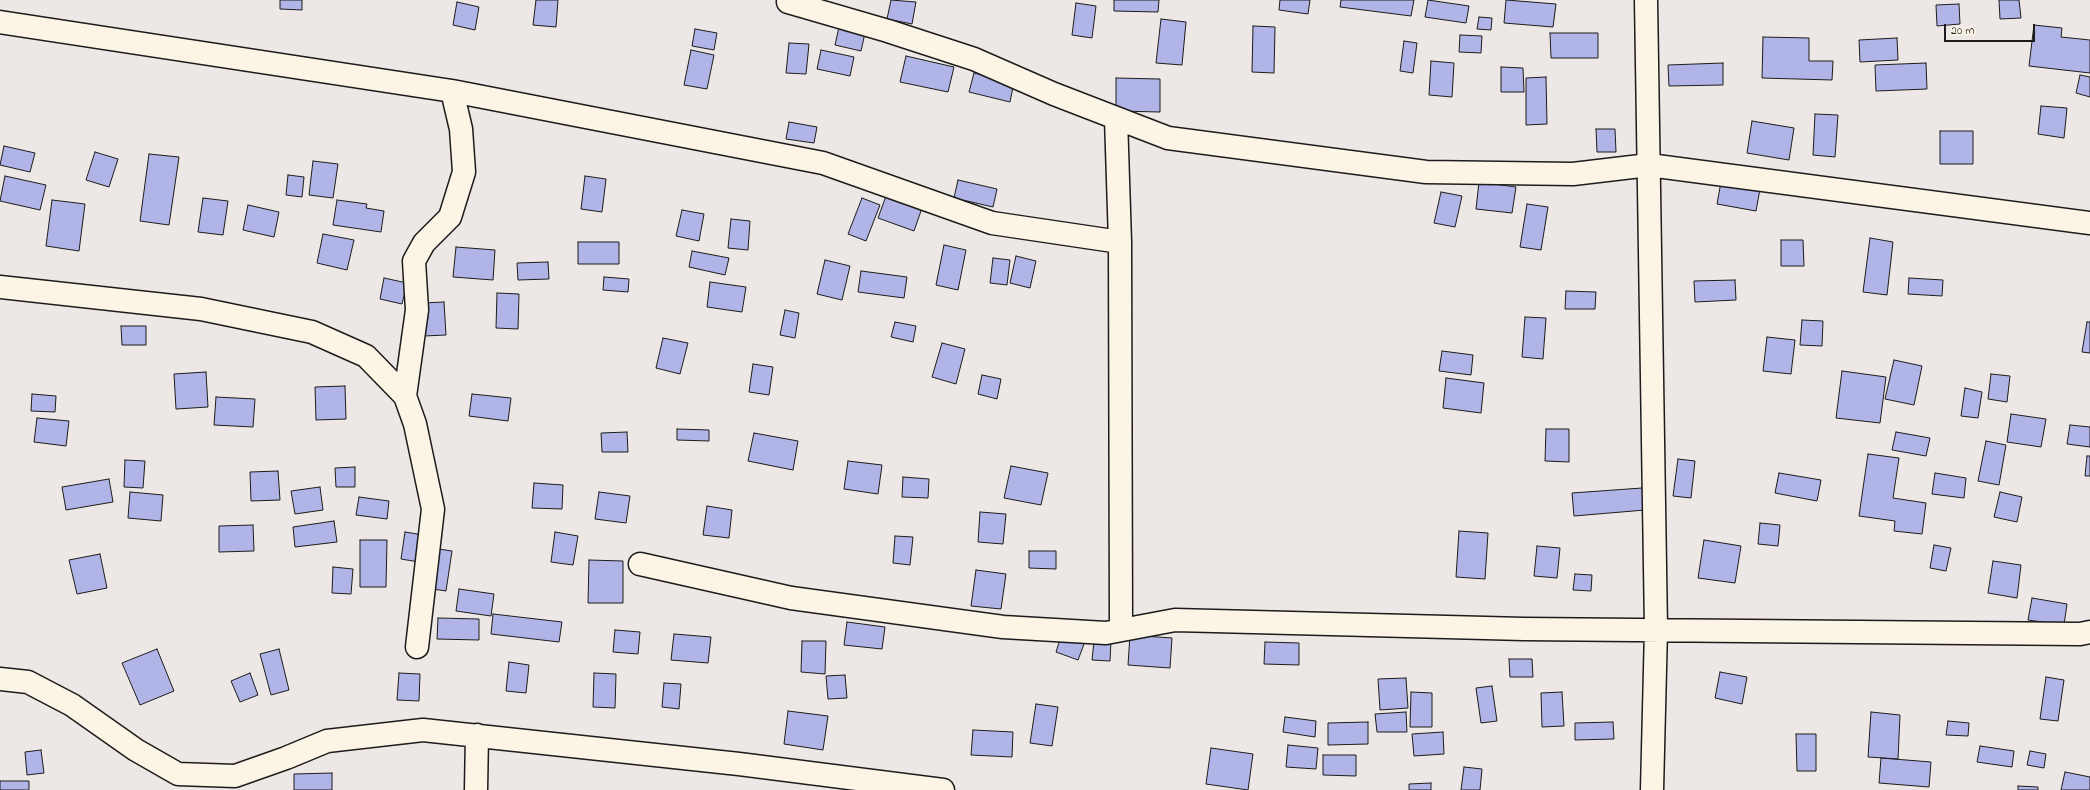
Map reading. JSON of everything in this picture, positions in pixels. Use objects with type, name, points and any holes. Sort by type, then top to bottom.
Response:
[{"type":"street","points":[[1646,0],[1656,629],[1652,790]]},
{"type":"street","points":[[788,2],[888,31],[974,59],[1054,94],[1168,138],[1426,172],[1573,174],[1649,165],[2008,211],[2090,223]]},
{"type":"street","points":[[0,22],[452,91],[823,163],[992,223],[1120,242]]},
{"type":"street","points":[[404,396],[417,310],[414,262],[424,243],[450,217],[464,172],[462,130],[452,91]]},
{"type":"street","points":[[1116,118],[1120,242],[1121,630]]},
{"type":"street","points":[[0,287],[201,309],[312,332],[366,356],[404,396],[415,424],[433,509],[417,647]]},
{"type":"street","points":[[640,564],[806,600],[1003,626],[1106,633],[1174,620],[1524,629],[2080,634],[2090,632]]},
{"type":"street","points":[[0,679],[28,682],[35,685],[72,705],[136,750],[178,774],[235,776],[286,758],[327,741],[423,730],[739,764],[944,790]]},
{"type":"street","points":[[476,790],[477,735]]},
{"type":"building","points":[[280,0],[302,0],[302,10],[280,9]]},
{"type":"building","points":[[536,0],[558,0],[556,27],[533,25]]},
{"type":"building","points":[[891,0],[916,2],[912,24],[887,19]]},
{"type":"building","points":[[1114,0],[1159,0],[1158,12],[1114,11]]},
{"type":"building","points":[[1280,0],[1310,0],[1308,14],[1279,10]]},
{"type":"building","points":[[1341,0],[1414,0],[1411,16],[1340,7]]},
{"type":"building","points":[[1428,0],[1469,6],[1466,23],[1425,17]]},
{"type":"building","points":[[1506,0],[1556,4],[1553,27],[1504,23]]},
{"type":"building","points":[[1999,0],[2019,0],[2021,18],[2000,19]]},
{"type":"building","points":[[457,2],[479,7],[475,30],[453,25]]},
{"type":"building","points":[[1076,3],[1096,6],[1092,38],[1072,35]]},
{"type":"building","points":[[1959,4],[1960,24],[1937,26],[1936,5]]},
{"type":"building","points":[[1479,17],[1492,18],[1491,30],[1477,29]]},
{"type":"building","points":[[1161,19],[1186,22],[1182,65],[1156,63]]},
{"type":"building","points":[[2034,25],[2062,28],[2061,37],[2090,40],[2090,73],[2029,66]]},
{"type":"building","points":[[1253,26],[1275,27],[1274,73],[1252,72]]},
{"type":"building","points":[[839,27],[865,33],[861,51],[835,45]]},
{"type":"building","points":[[695,29],[717,33],[714,50],[692,46]]},
{"type":"building","points":[[1550,33],[1598,33],[1598,58],[1551,58]]},
{"type":"building","points":[[1460,35],[1482,36],[1481,53],[1459,52]]},
{"type":"building","points":[[1763,37],[1809,38],[1809,61],[1833,61],[1832,80],[1762,78]]},
{"type":"building","points":[[1897,38],[1898,60],[1860,62],[1859,40]]},
{"type":"building","points":[[1404,41],[1417,43],[1413,73],[1400,71]]},
{"type":"building","points":[[789,43],[809,44],[806,74],[786,73]]},
{"type":"building","points":[[691,50],[714,55],[707,89],[684,85]]},
{"type":"building","points":[[821,50],[854,57],[850,76],[817,69]]},
{"type":"building","points":[[906,56],[954,67],[948,92],[900,82]]},
{"type":"building","points":[[1431,61],[1454,63],[1452,97],[1429,95]]},
{"type":"building","points":[[1723,63],[1723,85],[1669,86],[1668,65]]},
{"type":"building","points":[[1926,63],[1927,89],[1876,91],[1875,65]]},
{"type":"building","points":[[1501,67],[1523,68],[1524,92],[1501,92]]},
{"type":"building","points":[[974,73],[1014,82],[1010,102],[969,92]]},
{"type":"building","points":[[2080,75],[2090,77],[2090,97],[2076,93]]},
{"type":"building","points":[[1546,77],[1547,124],[1526,125],[1526,78]]},
{"type":"building","points":[[1116,78],[1160,79],[1160,112],[1116,111]]},
{"type":"building","points":[[2041,106],[2067,108],[2064,138],[2038,134]]},
{"type":"building","points":[[1815,114],[1838,115],[1835,157],[1813,155]]},
{"type":"building","points":[[1752,121],[1794,128],[1789,160],[1747,153]]},
{"type":"building","points":[[789,122],[817,127],[814,143],[786,139]]},
{"type":"building","points":[[1596,129],[1615,129],[1616,152],[1597,152]]},
{"type":"building","points":[[1940,131],[1973,131],[1973,164],[1940,164]]},
{"type":"building","points":[[4,146],[35,153],[30,172],[0,165]]},
{"type":"building","points":[[95,152],[118,159],[109,187],[86,180]]},
{"type":"building","points":[[149,154],[179,157],[169,225],[140,221]]},
{"type":"building","points":[[313,161],[338,164],[333,198],[309,195]]},
{"type":"building","points":[[288,175],[304,177],[302,197],[286,195]]},
{"type":"building","points":[[5,176],[46,185],[40,210],[0,201]]},
{"type":"building","points":[[585,176],[606,179],[602,212],[581,209]]},
{"type":"building","points":[[958,180],[997,189],[993,207],[954,198]]},
{"type":"building","points":[[1479,182],[1516,187],[1512,213],[1476,209]]},
{"type":"building","points":[[1721,182],[1760,189],[1756,211],[1717,204]]},
{"type":"building","points":[[1441,192],[1462,196],[1455,227],[1434,223]]},
{"type":"building","points":[[886,196],[922,208],[914,231],[878,218]]},
{"type":"building","points":[[203,198],[228,201],[223,235],[198,232]]},
{"type":"building","points":[[862,198],[880,205],[866,241],[848,234]]},
{"type":"building","points":[[52,200],[85,204],[79,251],[46,246]]},
{"type":"building","points":[[337,200],[367,204],[366,208],[384,211],[381,232],[333,225]]},
{"type":"building","points":[[1527,204],[1548,207],[1541,250],[1520,247]]},
{"type":"building","points":[[248,205],[279,212],[274,237],[243,230]]},
{"type":"building","points":[[682,210],[704,214],[699,241],[676,236]]},
{"type":"building","points":[[731,219],[750,221],[748,250],[728,248]]},
{"type":"building","points":[[323,234],[354,240],[347,270],[317,263]]},
{"type":"building","points":[[1870,238],[1893,242],[1887,295],[1863,292]]},
{"type":"building","points":[[1781,240],[1803,240],[1804,266],[1781,266]]},
{"type":"building","points":[[578,242],[619,242],[619,264],[578,264]]},
{"type":"building","points":[[944,245],[966,250],[958,290],[936,285]]},
{"type":"building","points":[[456,247],[495,250],[493,280],[453,277]]},
{"type":"building","points":[[692,251],[729,258],[725,275],[689,267]]},
{"type":"building","points":[[1016,256],[1036,261],[1030,288],[1010,283]]},
{"type":"building","points":[[993,258],[1010,260],[1007,285],[990,283]]},
{"type":"building","points":[[825,260],[850,266],[842,300],[817,294]]},
{"type":"building","points":[[548,262],[549,279],[518,280],[517,263]]},
{"type":"building","points":[[861,271],[907,277],[904,298],[858,292]]},
{"type":"building","points":[[604,277],[629,279],[628,292],[603,290]]},
{"type":"building","points":[[384,278],[407,283],[402,304],[380,299]]},
{"type":"building","points":[[1909,278],[1943,280],[1942,296],[1908,294]]},
{"type":"building","points":[[1735,280],[1736,300],[1695,302],[1694,281]]},
{"type":"building","points":[[710,282],[746,287],[742,312],[707,307]]},
{"type":"building","points":[[1566,291],[1596,292],[1595,309],[1565,309]]},
{"type":"building","points":[[497,293],[519,294],[518,329],[496,328]]},
{"type":"building","points":[[444,302],[446,335],[424,336],[422,303]]},
{"type":"building","points":[[785,310],[799,313],[795,338],[780,335]]},
{"type":"building","points":[[1525,317],[1546,318],[1543,359],[1522,357]]},
{"type":"building","points":[[1802,320],[1823,321],[1822,346],[1800,345]]},
{"type":"building","points":[[895,322],[916,326],[913,342],[891,337]]},
{"type":"building","points":[[2087,322],[2090,322],[2090,353],[2082,352]]},
{"type":"building","points":[[121,326],[146,326],[146,345],[122,345]]},
{"type":"building","points":[[1767,337],[1795,340],[1791,374],[1763,371]]},
{"type":"building","points":[[663,338],[688,343],[680,374],[656,368]]},
{"type":"building","points":[[942,343],[965,349],[956,384],[932,377]]},
{"type":"building","points":[[1442,351],[1473,355],[1471,375],[1439,371]]},
{"type":"building","points":[[1894,360],[1922,366],[1914,405],[1885,399]]},
{"type":"building","points":[[753,364],[773,367],[769,395],[749,392]]},
{"type":"building","points":[[1842,371],[1886,377],[1880,423],[1836,418]]},
{"type":"building","points":[[206,372],[208,407],[176,409],[174,374]]},
{"type":"building","points":[[1991,374],[2010,376],[2007,402],[1988,399]]},
{"type":"building","points":[[982,375],[1001,379],[997,399],[978,394]]},
{"type":"building","points":[[1446,378],[1484,383],[1481,413],[1443,408]]},
{"type":"building","points":[[345,386],[346,419],[316,420],[315,387]]},
{"type":"building","points":[[1965,388],[1982,392],[1978,418],[1961,416]]},
{"type":"building","points":[[32,394],[56,396],[55,412],[31,411]]},
{"type":"building","points":[[472,394],[511,398],[508,421],[469,416]]},
{"type":"building","points":[[216,397],[255,399],[253,427],[214,425]]},
{"type":"building","points":[[2011,414],[2046,419],[2041,447],[2007,442]]},
{"type":"building","points":[[37,418],[69,421],[66,446],[34,442]]},
{"type":"building","points":[[2070,425],[2090,427],[2090,447],[2067,444]]},
{"type":"building","points":[[677,429],[709,430],[709,441],[677,440]]},
{"type":"building","points":[[1546,429],[1569,429],[1569,462],[1545,461]]},
{"type":"building","points":[[627,432],[628,452],[602,452],[601,433]]},
{"type":"building","points":[[1896,432],[1930,438],[1926,456],[1892,450]]},
{"type":"building","points":[[754,433],[798,441],[793,470],[748,461]]},
{"type":"building","points":[[1986,441],[2006,445],[1999,485],[1978,481]]},
{"type":"building","points":[[1868,454],[1899,458],[1893,498],[1926,503],[1922,534],[1894,531],[1895,521],[1859,516]]},
{"type":"building","points":[[2087,456],[2090,456],[2090,476],[2085,476]]},
{"type":"building","points":[[1678,459],[1695,461],[1691,498],[1673,496]]},
{"type":"building","points":[[125,460],[145,461],[143,488],[124,487]]},
{"type":"building","points":[[848,461],[882,465],[878,494],[844,489]]},
{"type":"building","points":[[1011,466],[1048,473],[1041,505],[1004,498]]},
{"type":"building","points":[[355,467],[355,487],[336,487],[335,468]]},
{"type":"building","points":[[278,471],[280,500],[251,501],[250,472]]},
{"type":"building","points":[[1779,473],[1821,480],[1817,501],[1775,493]]},
{"type":"building","points":[[1935,473],[1966,478],[1964,498],[1932,494]]},
{"type":"building","points":[[903,477],[929,479],[928,498],[902,497]]},
{"type":"building","points":[[109,479],[113,502],[66,510],[62,487]]},
{"type":"building","points":[[534,483],[563,485],[562,509],[532,508]]},
{"type":"building","points":[[320,487],[323,510],[295,514],[291,491]]},
{"type":"building","points":[[1642,488],[1645,510],[1574,516],[1572,493]]},
{"type":"building","points":[[130,492],[163,495],[161,521],[128,518]]},
{"type":"building","points":[[599,492],[630,496],[626,523],[595,519]]},
{"type":"building","points":[[2000,492],[2022,497],[2017,522],[1994,517]]},
{"type":"building","points":[[359,497],[389,501],[387,519],[356,515]]},
{"type":"building","points":[[707,506],[732,510],[729,538],[703,535]]},
{"type":"building","points":[[980,512],[1006,514],[1003,544],[978,542]]},
{"type":"building","points":[[334,521],[337,542],[295,547],[293,527]]},
{"type":"building","points":[[1760,523],[1780,525],[1778,546],[1758,544]]},
{"type":"building","points":[[253,525],[254,551],[219,552],[219,526]]},
{"type":"building","points":[[1459,531],[1488,533],[1485,579],[1456,577]]},
{"type":"building","points":[[405,532],[423,535],[419,562],[401,559]]},
{"type":"building","points":[[555,532],[578,536],[573,565],[551,562]]},
{"type":"building","points":[[895,536],[913,537],[910,565],[893,563]]},
{"type":"building","points":[[360,540],[387,540],[386,587],[360,587]]},
{"type":"building","points":[[1704,540],[1741,546],[1735,583],[1698,578]]},
{"type":"building","points":[[1934,545],[1951,548],[1946,571],[1930,568]]},
{"type":"building","points":[[1537,546],[1560,548],[1557,578],[1534,576]]},
{"type":"building","points":[[432,548],[452,551],[446,591],[426,588]]},
{"type":"building","points":[[1029,551],[1056,551],[1056,569],[1029,568]]},
{"type":"building","points":[[100,554],[107,588],[77,594],[69,560]]},
{"type":"building","points":[[589,560],[623,561],[623,603],[588,603]]},
{"type":"building","points":[[1993,561],[2021,565],[2017,598],[1988,593]]},
{"type":"building","points":[[333,567],[353,569],[351,594],[332,593]]},
{"type":"building","points":[[976,570],[1006,574],[1001,609],[971,606]]},
{"type":"building","points":[[1575,574],[1592,575],[1591,591],[1573,590]]},
{"type":"building","points":[[459,589],[494,594],[491,616],[456,611]]},
{"type":"building","points":[[2032,598],[2067,604],[2064,625],[2028,620]]},
{"type":"building","points":[[493,614],[562,622],[559,642],[491,634]]},
{"type":"building","points":[[438,618],[479,619],[479,640],[437,639]]},
{"type":"building","points":[[847,622],[885,627],[882,649],[844,645]]},
{"type":"building","points":[[615,630],[640,632],[638,654],[613,652]]},
{"type":"building","points":[[674,634],[711,637],[708,663],[671,660]]},
{"type":"building","points":[[1130,635],[1172,638],[1170,668],[1128,665]]},
{"type":"building","points":[[1061,636],[1084,644],[1078,660],[1056,652]]},
{"type":"building","points":[[802,641],[826,641],[825,674],[801,672]]},
{"type":"building","points":[[1094,641],[1111,641],[1110,661],[1092,660]]},
{"type":"building","points":[[1265,642],[1299,643],[1299,665],[1264,664]]},
{"type":"building","points":[[157,649],[174,691],[140,705],[122,663]]},
{"type":"building","points":[[279,649],[289,690],[271,695],[260,654]]},
{"type":"building","points":[[1509,659],[1532,659],[1533,677],[1510,677]]},
{"type":"building","points":[[509,662],[529,665],[526,693],[506,691]]},
{"type":"building","points":[[1720,672],[1747,677],[1742,704],[1715,698]]},
{"type":"building","points":[[250,673],[258,695],[240,702],[231,681]]},
{"type":"building","points":[[399,673],[420,674],[419,701],[397,700]]},
{"type":"building","points":[[594,673],[616,674],[615,708],[593,707]]},
{"type":"building","points":[[845,675],[847,698],[828,699],[826,676]]},
{"type":"building","points":[[2046,677],[2064,680],[2058,721],[2040,719]]},
{"type":"building","points":[[1406,678],[1408,708],[1380,710],[1378,679]]},
{"type":"building","points":[[664,683],[681,684],[679,709],[662,707]]},
{"type":"building","points":[[1492,686],[1497,721],[1481,723],[1476,688]]},
{"type":"building","points":[[1411,692],[1432,693],[1432,727],[1410,727]]},
{"type":"building","points":[[1562,692],[1564,726],[1542,727],[1541,693]]},
{"type":"building","points":[[1036,704],[1058,707],[1052,746],[1030,743]]},
{"type":"building","points":[[788,711],[828,716],[823,750],[784,744]]},
{"type":"building","points":[[1406,712],[1407,732],[1377,732],[1375,714]]},
{"type":"building","points":[[1871,712],[1900,715],[1898,759],[1868,757]]},
{"type":"building","points":[[1285,717],[1316,721],[1315,737],[1283,732]]},
{"type":"building","points":[[1948,721],[1969,723],[1968,736],[1946,735]]},
{"type":"building","points":[[1368,722],[1368,744],[1328,745],[1328,723]]},
{"type":"building","points":[[1613,722],[1614,739],[1575,740],[1575,723]]},
{"type":"building","points":[[973,730],[1013,732],[1012,757],[971,755]]},
{"type":"building","points":[[1443,732],[1444,754],[1414,756],[1412,734]]},
{"type":"building","points":[[1796,734],[1816,734],[1816,771],[1797,771]]},
{"type":"building","points":[[1288,745],[1318,748],[1316,769],[1286,767]]},
{"type":"building","points":[[1980,746],[2014,751],[2012,767],[1977,762]]},
{"type":"building","points":[[1211,748],[1253,754],[1248,790],[1206,784]]},
{"type":"building","points":[[41,750],[44,773],[27,775],[25,752]]},
{"type":"building","points":[[2030,751],[2046,754],[2044,768],[2027,765]]},
{"type":"building","points":[[1323,755],[1356,755],[1356,776],[1323,775]]},
{"type":"building","points":[[1881,758],[1931,762],[1929,787],[1879,783]]},
{"type":"building","points":[[1464,767],[1482,769],[1480,790],[1461,790]]},
{"type":"building","points":[[2065,772],[2090,777],[2090,790],[2061,790]]},
{"type":"building","points":[[332,773],[332,790],[294,790],[294,774]]},
{"type":"building","points":[[0,781],[29,781],[29,790],[0,790]]},
{"type":"building","points":[[1431,783],[1431,790],[1409,790],[1409,784]]},
{"type":"building","points":[[2018,786],[2038,787],[2038,790],[2018,790]]}]
